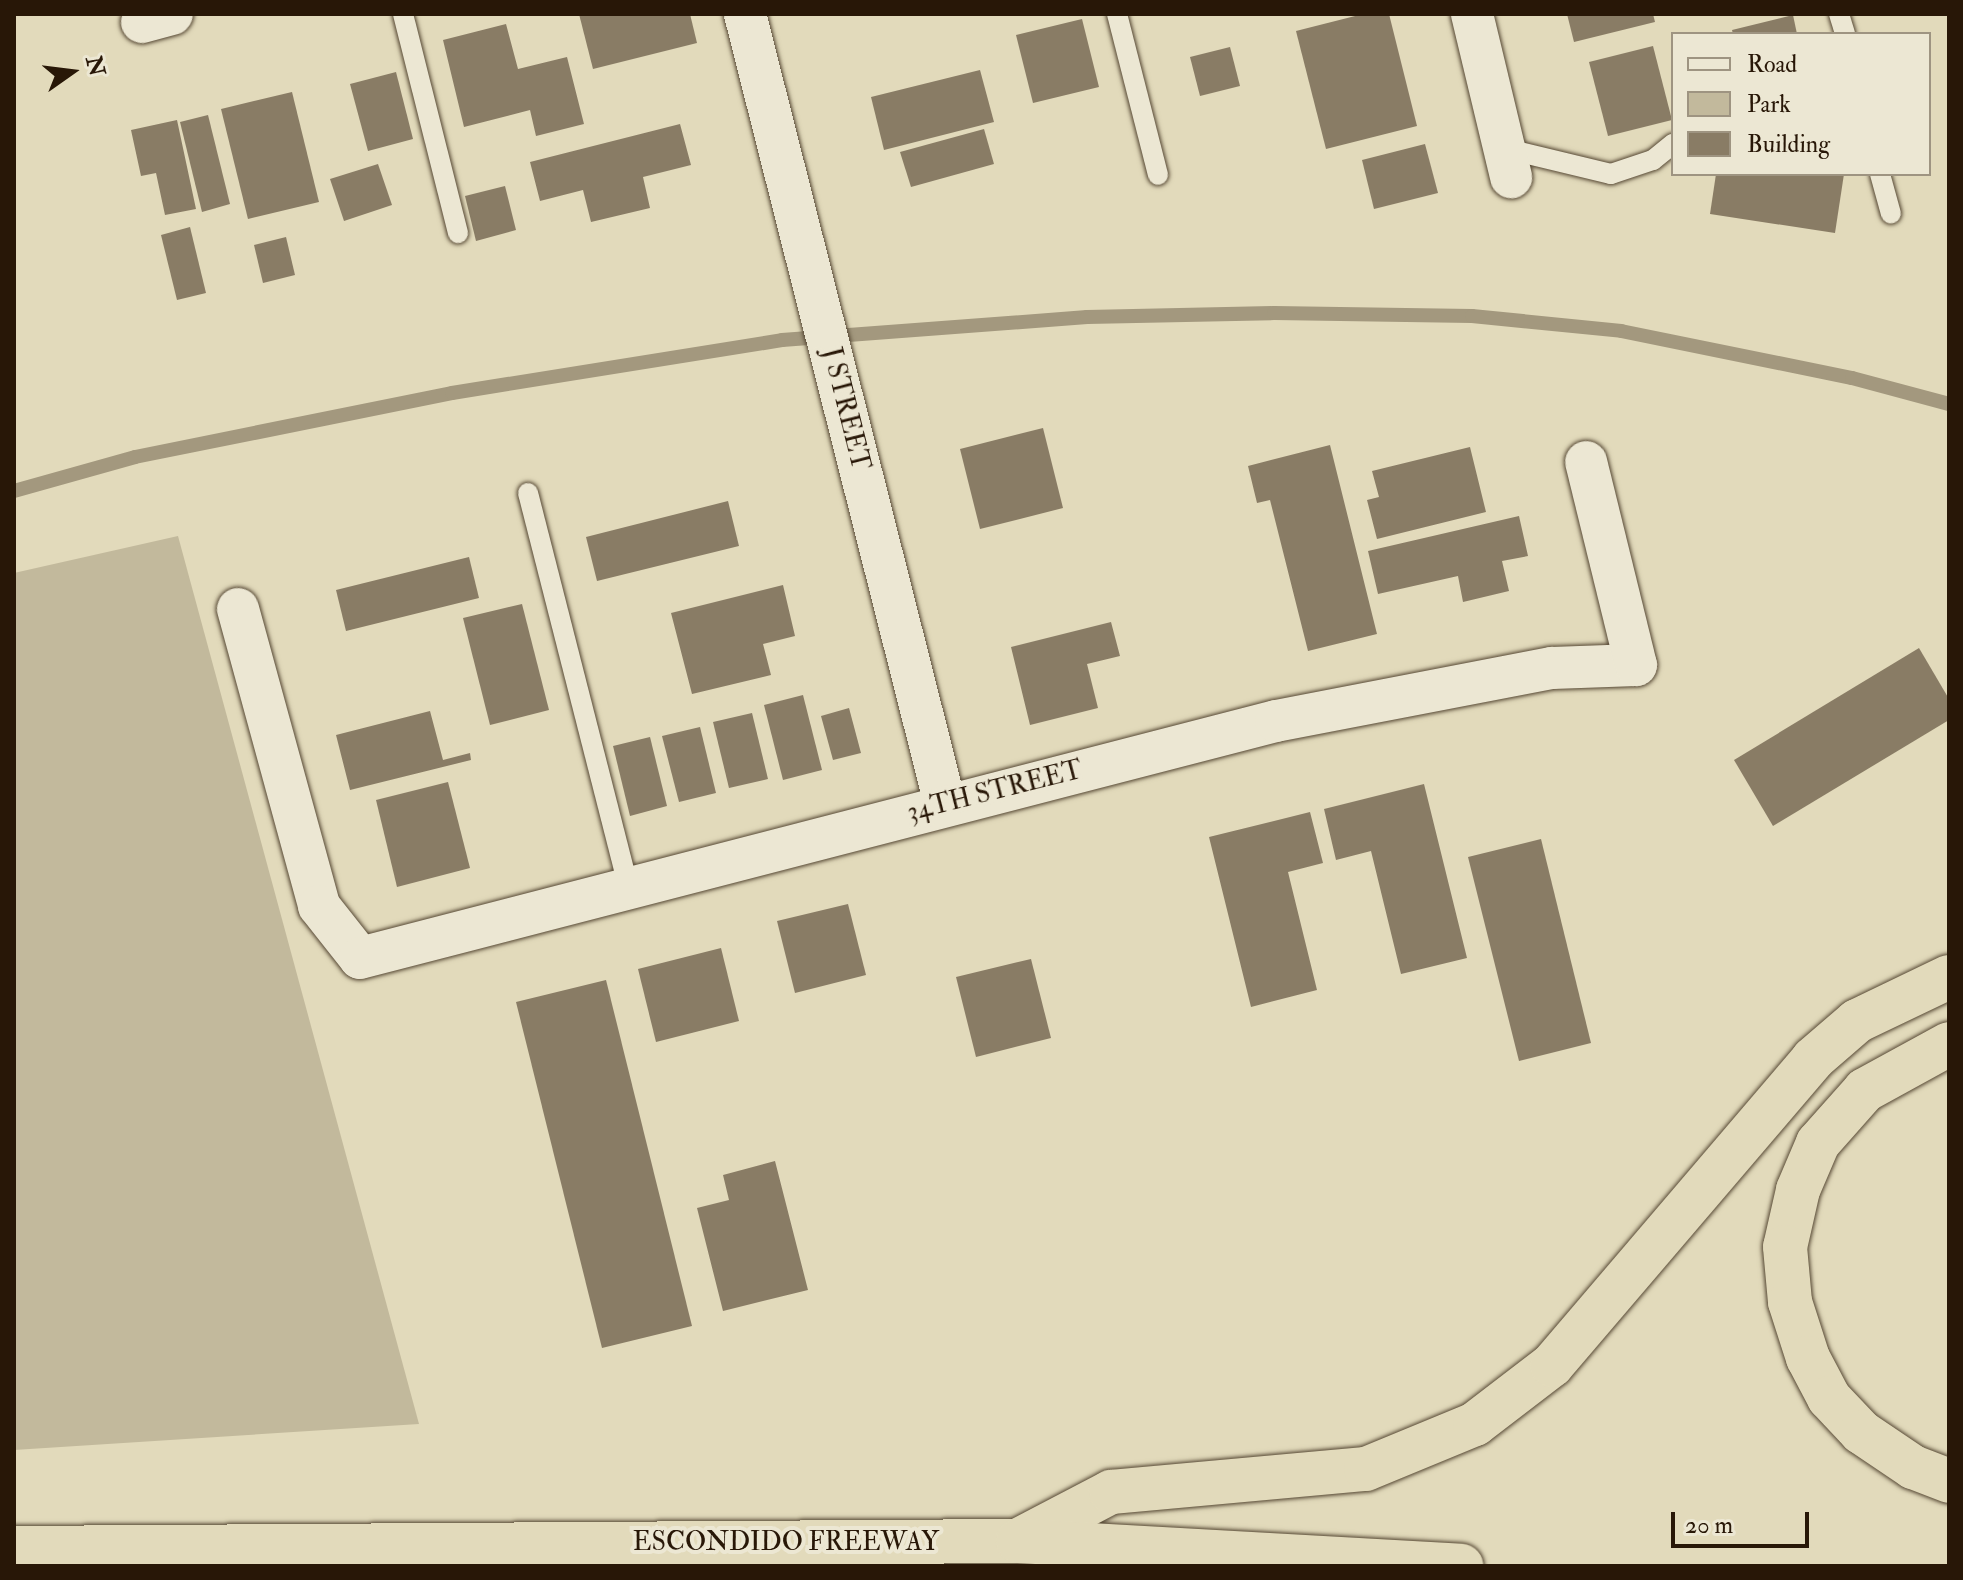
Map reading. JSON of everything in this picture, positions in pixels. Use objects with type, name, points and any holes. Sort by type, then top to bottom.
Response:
[{"type":"highway","points":[[1018,1541],[1111,1492],[1366,1469],[1475,1424],[1552,1365],[1813,1059],[1857,1021],[1949,977]]},
{"type":"highway","points":[[1949,1044],[1865,1090],[1818,1143],[1798,1190],[1785,1247],[1790,1302],[1808,1358],[1829,1398],[1861,1432],[1913,1467],[1949,1481]]},
{"type":"highway","name":"ESCONDIDO FREEWAY","points":[[14,1548],[1018,1541],[1461,1566]]},
{"type":"street","name":"J STREET","points":[[745,14],[945,804]]},
{"type":"street","points":[[1472,14],[1507,163]]},
{"type":"street","name":"34TH STREET","points":[[238,609],[319,906],[360,958],[945,804],[1276,721],[1552,668],[1636,665],[1586,462]]},
{"type":"lane","points":[[403,14],[458,233]]},
{"type":"lane","points":[[1117,14],[1158,175]]},
{"type":"lane","points":[[1507,163],[1611,174],[1653,160],[1671,146]]},
{"type":"lane","points":[[1881,176],[1891,214]]},
{"type":"lane","points":[[528,493],[629,888]]},
{"type":"green space","points":[[178,536],[419,1424],[14,1450],[14,573]]},
{"type":"building","points":[[579,14],[690,14],[697,43],[593,69]]},
{"type":"building","points":[[1363,14],[1389,14],[1417,126],[1326,149],[1296,31]]},
{"type":"building","points":[[1567,14],[1653,14],[1655,22],[1574,42]]},
{"type":"building","points":[[1793,15],[1797,32],[1732,32]]},
{"type":"building","points":[[1082,19],[1099,87],[1033,103],[1016,35]]},
{"type":"building","points":[[506,24],[518,69],[567,57],[584,124],[536,136],[530,110],[464,127],[443,40]]},
{"type":"building","points":[[1653,46],[1671,120],[1608,136],[1589,62]]},
{"type":"building","points":[[1230,47],[1240,86],[1200,96],[1190,57]]},
{"type":"building","points":[[980,70],[994,122],[884,150],[871,97]]},
{"type":"building","points":[[396,72],[413,139],[368,151],[350,84]]},
{"type":"building","points":[[292,92],[319,202],[248,219],[221,109]]},
{"type":"building","points":[[208,115],[230,204],[202,212],[180,122]]},
{"type":"building","points":[[177,120],[196,209],[165,215],[156,173],[141,176],[131,130]]},
{"type":"building","points":[[680,124],[691,165],[643,177],[650,208],[591,222],[583,190],[540,201],[530,162]]},
{"type":"building","points":[[984,129],[994,164],[911,187],[900,152]]},
{"type":"building","points":[[1425,144],[1438,193],[1374,209],[1362,160]]},
{"type":"building","points":[[378,164],[392,205],[344,221],[330,179]]},
{"type":"building","points":[[1716,176],[1844,176],[1835,233],[1710,214]]},
{"type":"building","points":[[505,186],[516,230],[476,241],[465,196]]},
{"type":"building","points":[[190,227],[206,293],[177,300],[161,235]]},
{"type":"building","points":[[286,237],[295,275],[263,283],[254,245]]},
{"type":"building","points":[[1043,428],[1063,508],[980,529],[960,449]]},
{"type":"building","points":[[1330,445],[1377,634],[1308,651],[1270,500],[1257,503],[1248,466]]},
{"type":"building","points":[[1470,447],[1486,512],[1377,539],[1367,500],[1379,497],[1372,471]]},
{"type":"building","points":[[728,501],[739,546],[597,581],[586,537]]},
{"type":"building","points":[[1519,516],[1528,556],[1502,561],[1509,591],[1463,602],[1458,576],[1378,594],[1368,551]]},
{"type":"building","points":[[469,557],[479,598],[346,631],[336,590]]},
{"type":"building","points":[[783,585],[795,636],[763,644],[771,675],[692,694],[671,613]]},
{"type":"building","points":[[522,604],[549,710],[490,725],[463,618]]},
{"type":"building","points":[[1111,622],[1120,656],[1087,664],[1098,708],[1030,725],[1011,647]]},
{"type":"building","points":[[1919,648],[1949,699],[1949,720],[1773,826],[1734,760]]},
{"type":"building","points":[[803,695],[822,770],[783,780],[764,705]]},
{"type":"building","points":[[849,708],[861,753],[833,760],[821,716]]},
{"type":"building","points":[[430,711],[443,760],[470,753],[471,760],[350,790],[336,735]]},
{"type":"building","points":[[752,713],[768,779],[729,788],[713,722]]},
{"type":"building","points":[[700,727],[716,793],[679,802],[662,736]]},
{"type":"building","points":[[650,737],[667,806],[630,816],[613,746]]},
{"type":"building","points":[[448,782],[470,868],[397,887],[376,800]]},
{"type":"building","points":[[1424,784],[1467,958],[1401,974],[1371,851],[1336,860],[1324,809]]},
{"type":"building","points":[[1310,812],[1323,863],[1288,872],[1317,990],[1251,1007],[1209,837]]},
{"type":"building","points":[[1541,839],[1591,1043],[1519,1061],[1468,857]]},
{"type":"building","points":[[848,904],[866,975],[795,993],[777,921]]},
{"type":"building","points":[[721,948],[739,1021],[656,1042],[638,969]]},
{"type":"building","points":[[1031,959],[1051,1038],[976,1057],[956,977]]},
{"type":"building","points":[[606,980],[692,1326],[602,1348],[516,1002]]},
{"type":"building","points":[[775,1161],[808,1290],[723,1311],[697,1208],[729,1200],[723,1175]]},
{"type":"waterway","points":[[14,491],[135,457],[452,393],[782,340],[1087,317],[1274,313],[1472,316],[1621,331],[1852,378],[1949,404]]}]
